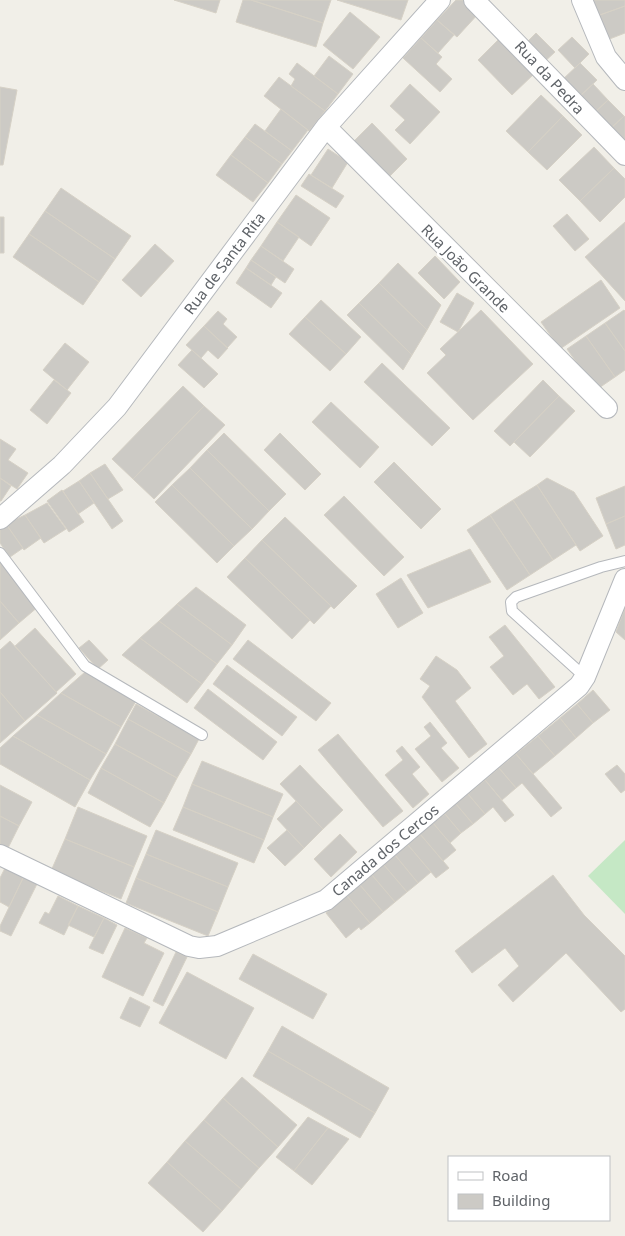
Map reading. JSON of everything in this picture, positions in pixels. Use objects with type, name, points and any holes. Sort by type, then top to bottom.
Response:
[{"type":"street","name":"Rua de Santa Rita","points":[[0,519],[62,465],[117,406],[326,127],[440,0]]},
{"type":"street","name":"Rua da Pedra","points":[[474,0],[625,155]]},
{"type":"street","points":[[582,0],[606,56],[625,80]]},
{"type":"street","name":"Rua João Grande","points":[[326,127],[607,408]]},
{"type":"street","points":[[582,682],[625,579]]},
{"type":"street","name":"Canada dos Cercos","points":[[0,855],[189,946],[199,948],[217,946],[326,900],[582,682]]},
{"type":"lane","points":[[0,554],[86,666],[202,735]]},
{"type":"lane","points":[[582,682],[512,611],[511,602],[516,597],[625,561]]},
{"type":"green space","points":[[625,840],[625,914],[588,876]]},
{"type":"building","points":[[174,0],[220,0],[216,13]]},
{"type":"building","points":[[243,0],[251,0],[323,23],[316,47],[236,22]]},
{"type":"building","points":[[251,0],[331,0],[323,23]]},
{"type":"building","points":[[337,0],[408,0],[401,20]]},
{"type":"building","points":[[456,0],[464,0],[479,13],[457,37],[437,20]]},
{"type":"building","points":[[591,0],[625,0],[625,6],[597,16]]},
{"type":"building","points":[[625,6],[625,33],[607,40],[597,16]]},
{"type":"building","points":[[350,12],[380,37],[353,69],[323,45]]},
{"type":"building","points":[[437,20],[454,35],[438,53],[421,38]]},
{"type":"building","points":[[536,33],[555,52],[542,64],[524,45]]},
{"type":"building","points":[[572,37],[589,54],[575,68],[558,50]]},
{"type":"building","points":[[421,38],[442,57],[436,64],[452,79],[440,92],[403,58]]},
{"type":"building","points":[[500,38],[535,73],[512,95],[478,60]]},
{"type":"building","points":[[329,56],[353,74],[338,94],[314,76]]},
{"type":"building","points":[[297,63],[338,94],[325,111],[291,86],[295,79],[289,74]]},
{"type":"building","points":[[580,63],[597,80],[578,98],[561,81]]},
{"type":"building","points":[[279,77],[325,111],[309,131],[264,96]]},
{"type":"building","points":[[410,84],[440,112],[410,144],[395,130],[405,120],[390,106]]},
{"type":"building","points":[[593,84],[608,100],[593,114],[578,98]]},
{"type":"building","points":[[0,87],[17,90],[3,165],[0,165]]},
{"type":"building","points":[[541,95],[563,116],[528,152],[506,131]]},
{"type":"building","points":[[608,100],[624,116],[609,130],[593,114]]},
{"type":"building","points":[[281,109],[308,130],[292,151],[265,131]]},
{"type":"building","points":[[563,116],[582,135],[547,170],[528,152]]},
{"type":"building","points":[[625,117],[625,146],[609,130]]},
{"type":"building","points":[[372,123],[407,159],[385,181],[350,145]]},
{"type":"building","points":[[255,124],[292,151],[282,164],[245,137]]},
{"type":"building","points":[[245,137],[282,164],[268,183],[231,155]]},
{"type":"building","points":[[594,147],[614,168],[580,201],[559,180]]},
{"type":"building","points":[[328,149],[348,162],[332,188],[311,175]]},
{"type":"building","points":[[231,155],[268,183],[253,202],[216,175]]},
{"type":"building","points":[[614,168],[625,179],[625,197],[600,222],[580,201]]},
{"type":"building","points":[[309,174],[344,196],[336,208],[301,186]]},
{"type":"building","points":[[61,188],[131,236],[115,259],[45,211]]},
{"type":"building","points":[[296,195],[330,218],[311,246],[277,222]]},
{"type":"building","points":[[45,211],[115,259],[99,282],[29,234]]},
{"type":"building","points":[[567,214],[589,239],[575,251],[553,226]]},
{"type":"building","points":[[0,217],[4,217],[4,253],[0,253]]},
{"type":"building","points":[[277,222],[299,237],[283,261],[261,246]]},
{"type":"building","points":[[625,222],[625,301],[585,257]]},
{"type":"building","points":[[29,234],[99,282],[83,305],[13,257]]},
{"type":"building","points":[[155,244],[174,261],[141,297],[122,280]]},
{"type":"building","points":[[261,246],[294,269],[285,283],[251,260]]},
{"type":"building","points":[[435,256],[460,282],[444,299],[418,273]]},
{"type":"building","points":[[251,260],[276,277],[271,285],[246,268]]},
{"type":"building","points":[[398,263],[441,305],[427,330],[379,283]]},
{"type":"building","points":[[246,268],[282,293],[271,308],[236,283]]},
{"type":"building","points":[[601,280],[620,308],[560,349],[541,322]]},
{"type":"building","points":[[379,283],[427,330],[412,355],[359,303]]},
{"type":"building","points":[[457,293],[474,303],[458,332],[440,322]]},
{"type":"building","points":[[321,300],[361,337],[346,354],[305,317]]},
{"type":"building","points":[[359,303],[412,355],[403,370],[347,315]]},
{"type":"building","points":[[481,310],[533,364],[473,420],[427,373],[446,355],[440,349]]},
{"type":"building","points":[[218,311],[227,319],[223,324],[237,337],[227,348],[204,326]]},
{"type":"building","points":[[625,311],[625,351],[605,323]]},
{"type":"building","points":[[305,317],[346,354],[330,371],[289,334]]},
{"type":"building","points":[[605,323],[625,351],[625,370],[615,377],[586,336]]},
{"type":"building","points":[[204,326],[228,348],[218,359],[208,350],[201,358],[186,345]]},
{"type":"building","points":[[586,336],[615,377],[596,390],[567,349]]},
{"type":"building","points":[[65,343],[89,362],[67,390],[43,370]]},
{"type":"building","points":[[192,350],[218,374],[204,388],[178,365]]},
{"type":"building","points":[[382,363],[450,428],[432,446],[364,382]]},
{"type":"building","points":[[54,380],[71,393],[47,424],[30,410]]},
{"type":"building","points":[[543,380],[559,396],[510,446],[494,431]]},
{"type":"building","points":[[183,386],[204,406],[133,479],[112,459]]},
{"type":"building","points":[[559,396],[575,411],[530,457],[514,442]]},
{"type":"building","points":[[331,402],[379,447],[360,468],[312,422]]},
{"type":"building","points":[[204,406],[225,425],[154,499],[133,479]]},
{"type":"building","points":[[224,433],[286,494],[269,511],[207,450]]},
{"type":"building","points":[[280,433],[321,474],[305,490],[264,450]]},
{"type":"building","points":[[0,439],[16,449],[8,460],[28,473],[17,489],[0,478]]},
{"type":"building","points":[[207,450],[269,511],[252,529],[190,468]]},
{"type":"building","points":[[394,462],[441,509],[421,529],[374,482]]},
{"type":"building","points":[[105,464],[123,490],[108,499],[90,473]]},
{"type":"building","points":[[190,468],[252,529],[234,546],[172,485]]},
{"type":"building","points":[[90,473],[123,521],[112,529],[79,481]]},
{"type":"building","points":[[0,478],[11,486],[1,501],[0,501]]},
{"type":"building","points":[[547,478],[574,492],[603,536],[580,551],[537,485]]},
{"type":"building","points":[[79,481],[94,503],[78,514],[63,491]]},
{"type":"building","points":[[172,485],[234,546],[217,563],[155,502]]},
{"type":"building","points":[[537,485],[576,545],[553,560],[513,500]]},
{"type":"building","points":[[625,486],[625,516],[606,524],[596,498]]},
{"type":"building","points":[[62,490],[84,522],[69,532],[47,501]]},
{"type":"building","points":[[344,496],[404,557],[384,576],[324,515]]},
{"type":"building","points":[[513,500],[553,560],[530,575],[490,515]]},
{"type":"building","points":[[47,503],[66,529],[44,543],[25,515]]},
{"type":"building","points":[[25,515],[41,538],[24,550],[6,524]]},
{"type":"building","points":[[490,515],[530,575],[507,590],[467,530]]},
{"type":"building","points":[[625,516],[625,545],[616,549],[606,524]]},
{"type":"building","points":[[285,517],[357,586],[334,609],[262,540]]},
{"type":"building","points":[[6,524],[23,548],[10,557],[0,543],[0,528]]},
{"type":"building","points":[[262,540],[331,606],[314,624],[245,558]]},
{"type":"building","points":[[470,549],[491,582],[428,608],[407,575]]},
{"type":"building","points":[[245,558],[310,620],[292,639],[227,577]]},
{"type":"building","points":[[0,562],[39,606],[19,623],[0,601]]},
{"type":"building","points":[[401,578],[423,613],[398,628],[376,594]]},
{"type":"building","points":[[196,587],[246,625],[232,645],[177,604]]},
{"type":"building","points":[[0,601],[19,623],[0,640]]},
{"type":"building","points":[[177,604],[232,645],[217,664],[159,621]]},
{"type":"building","points":[[625,607],[625,640],[616,632]]},
{"type":"building","points":[[159,621],[217,664],[202,684],[140,638]]},
{"type":"building","points":[[505,625],[555,687],[539,699],[527,684],[513,695],[490,667],[504,656],[489,637]]},
{"type":"building","points":[[35,628],[76,674],[56,692],[15,646]]},
{"type":"building","points":[[140,638],[202,684],[187,703],[122,655]]},
{"type":"building","points":[[89,640],[108,660],[98,669],[79,648]]},
{"type":"building","points":[[248,640],[331,703],[316,721],[233,659]]},
{"type":"building","points":[[10,641],[57,693],[25,721],[0,692],[0,650]]},
{"type":"building","points":[[436,656],[457,670],[471,688],[455,701],[487,744],[469,758],[422,697],[430,686],[420,679]]},
{"type":"building","points":[[227,665],[297,717],[282,736],[213,684]]},
{"type":"building","points":[[85,672],[136,701],[121,727],[61,693]]},
{"type":"building","points":[[208,689],[277,742],[263,760],[194,708]]},
{"type":"building","points":[[593,690],[610,710],[593,723],[577,704]]},
{"type":"building","points":[[0,692],[25,721],[0,743]]},
{"type":"building","points":[[61,693],[121,727],[106,754],[37,715]]},
{"type":"building","points":[[136,704],[199,739],[191,754],[128,719]]},
{"type":"building","points":[[577,704],[593,723],[576,738],[560,718]]},
{"type":"building","points":[[37,715],[106,754],[90,780],[13,736]]},
{"type":"building","points":[[560,718],[576,738],[555,756],[538,736]]},
{"type":"building","points":[[128,719],[191,754],[177,778],[115,744]]},
{"type":"building","points":[[430,722],[447,743],[441,748],[459,768],[442,782],[415,749],[431,736],[424,727]]},
{"type":"building","points":[[338,734],[403,811],[383,827],[318,750]]},
{"type":"building","points":[[13,736],[90,780],[75,807],[0,764],[0,748]]},
{"type":"building","points":[[538,736],[555,756],[533,774],[516,754]]},
{"type":"building","points":[[115,744],[177,778],[164,803],[101,768]]},
{"type":"building","points":[[402,746],[420,767],[412,774],[429,794],[413,808],[385,775],[403,760],[396,751]]},
{"type":"building","points":[[516,754],[562,808],[551,817],[522,783],[516,788],[499,768]]},
{"type":"building","points":[[202,761],[283,794],[273,817],[192,784]]},
{"type":"building","points":[[300,765],[343,810],[323,829],[280,784]]},
{"type":"building","points":[[617,765],[625,774],[625,790],[621,793],[605,774]]},
{"type":"building","points":[[101,768],[164,803],[150,827],[88,793]]},
{"type":"building","points":[[499,768],[516,788],[502,800],[485,780]]},
{"type":"building","points":[[485,780],[514,815],[505,822],[493,807],[485,814],[468,794]]},
{"type":"building","points":[[192,784],[273,817],[264,840],[183,807]]},
{"type":"building","points":[[0,785],[32,802],[19,826],[0,816]]},
{"type":"building","points":[[468,794],[485,814],[473,824],[456,804]]},
{"type":"building","points":[[296,801],[323,829],[304,848],[277,819]]},
{"type":"building","points":[[456,804],[473,824],[461,833],[445,814]]},
{"type":"building","points":[[78,807],[147,836],[134,867],[65,839]]},
{"type":"building","points":[[183,807],[264,840],[254,863],[173,830]]},
{"type":"building","points":[[445,814],[461,833],[450,843],[433,823]]},
{"type":"building","points":[[0,816],[19,826],[7,850],[0,846]]},
{"type":"building","points":[[433,823],[456,850],[443,861],[420,834]]},
{"type":"building","points":[[156,830],[238,863],[228,887],[146,854]]},
{"type":"building","points":[[287,830],[304,848],[285,866],[267,848]]},
{"type":"building","points":[[340,834],[357,852],[331,877],[314,859]]},
{"type":"building","points":[[420,834],[449,868],[436,878],[408,845]]},
{"type":"building","points":[[65,839],[134,867],[121,899],[51,871]]},
{"type":"building","points":[[408,845],[431,872],[418,883],[395,855]]},
{"type":"building","points":[[146,854],[228,887],[218,912],[136,878]]},
{"type":"building","points":[[395,855],[418,883],[407,892],[384,865]]},
{"type":"building","points":[[384,865],[407,892],[395,902],[372,875]]},
{"type":"building","points":[[6,866],[24,876],[9,907],[0,902],[0,878]]},
{"type":"building","points":[[372,875],[395,902],[383,912],[360,885]]},
{"type":"building","points":[[553,875],[584,915],[625,956],[625,1009],[621,1012],[566,953],[513,1002],[498,985],[519,966],[505,948],[472,973],[455,951]]},
{"type":"building","points":[[24,876],[38,882],[11,936],[0,931],[0,926]]},
{"type":"building","points":[[136,878],[218,912],[208,936],[126,903]]},
{"type":"building","points":[[360,885],[383,912],[370,923],[347,896]]},
{"type":"building","points":[[58,896],[78,906],[64,935],[39,923],[45,912],[49,914]]},
{"type":"building","points":[[347,896],[370,923],[361,930],[359,927],[346,938],[326,913]]},
{"type":"building","points":[[78,906],[104,918],[94,937],[68,925]]},
{"type":"building","points":[[104,918],[117,925],[103,954],[89,948]]},
{"type":"building","points":[[125,928],[147,938],[144,943],[164,953],[143,996],[102,977]]},
{"type":"building","points":[[176,952],[187,957],[163,1006],[153,1001]]},
{"type":"building","points":[[253,954],[327,994],[313,1019],[239,979]]},
{"type":"building","points":[[187,972],[254,1008],[226,1059],[159,1023]]},
{"type":"building","points":[[130,997],[150,1007],[140,1027],[120,1018]]},
{"type":"building","points":[[282,1026],[389,1088],[375,1113],[268,1051]]},
{"type":"building","points":[[268,1051],[375,1113],[360,1138],[253,1076]]},
{"type":"building","points":[[242,1077],[297,1125],[278,1147],[223,1098]]},
{"type":"building","points":[[223,1098],[278,1147],[259,1168],[204,1120]]},
{"type":"building","points":[[308,1117],[328,1128],[294,1171],[276,1157]]},
{"type":"building","points":[[204,1120],[259,1168],[241,1189],[185,1141]]},
{"type":"building","points":[[328,1128],[349,1139],[312,1185],[294,1171]]},
{"type":"building","points":[[185,1141],[241,1189],[222,1211],[167,1162]]},
{"type":"building","points":[[167,1162],[222,1211],[203,1232],[148,1183]]}]
